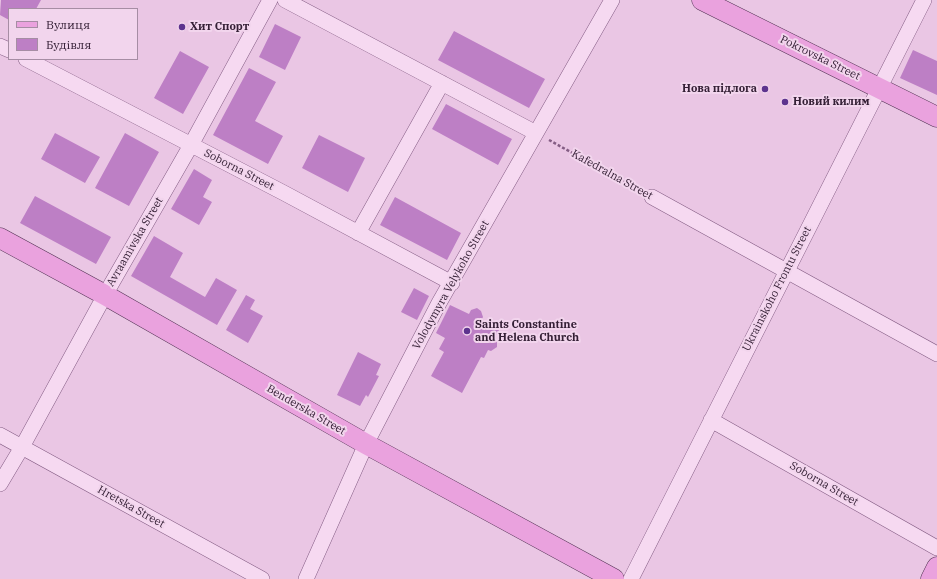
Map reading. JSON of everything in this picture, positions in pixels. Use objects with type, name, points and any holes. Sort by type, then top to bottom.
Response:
[{"type":"main road","name":"Pokrovska Street","points":[[702,0],[937,117]]},
{"type":"main road","name":"Benderska Street","points":[[0,238],[105,295],[366,444],[614,579]]},
{"type":"main road","points":[[931,579],[937,567]]},
{"type":"street","name":"Avraamivska Street","points":[[0,484],[22,447],[105,295],[191,145],[270,0]]},
{"type":"street","points":[[285,0],[536,133]]},
{"type":"street","name":"Volodymyra Velykoho Street","points":[[306,579],[366,444],[439,303],[452,283],[612,0]]},
{"type":"street","name":"Ukrainskoho Frontu Street","points":[[631,579],[924,0]]},
{"type":"street","name":"Soborna Street","points":[[28,60],[452,283]]},
{"type":"street","points":[[358,233],[442,83]]},
{"type":"street","name":"Kafedralna Street","points":[[652,197],[937,354]]},
{"type":"street","name":"Soborna Street","points":[[711,420],[937,548]]},
{"type":"street","name":"Hretska Street","points":[[0,435],[262,579]]},
{"type":"path","name":"Kafedralna Street","points":[[536,133],[652,197]]},
{"type":"building","points":[[1,0],[41,0],[37,8],[8,8],[8,19],[0,15]]},
{"type":"building","points":[[275,24],[301,37],[285,70],[259,57]]},
{"type":"building","points":[[454,31],[545,79],[529,108],[438,60]]},
{"type":"building","points":[[913,50],[937,61],[937,95],[900,78]]},
{"type":"building","points":[[180,51],[209,67],[183,114],[154,98]]},
{"type":"building","points":[[249,68],[276,82],[255,121],[283,136],[268,164],[213,135]]},
{"type":"building","points":[[446,104],[512,139],[498,165],[432,129]]},
{"type":"building","points":[[55,133],[100,157],[85,183],[41,159]]},
{"type":"building","points":[[125,133],[159,152],[129,206],[95,188]]},
{"type":"building","points":[[319,135],[365,158],[348,192],[302,168]]},
{"type":"building","points":[[194,169],[212,180],[203,197],[212,202],[199,225],[171,209]]},
{"type":"building","points":[[35,196],[111,237],[96,264],[20,223]]},
{"type":"building","points":[[395,197],[461,233],[447,260],[380,225]]},
{"type":"building","points":[[154,236],[183,253],[170,277],[205,297],[216,278],[237,290],[217,325],[131,276]]},
{"type":"building","points":[[414,288],[429,296],[417,320],[401,312]]},
{"type":"building","points":[[246,295],[255,300],[250,309],[263,316],[248,343],[226,330]]},
{"type":"building","points":[[450,305],[469,314],[471,310],[477,308],[481,311],[483,317],[481,321],[499,330],[494,339],[497,341],[497,347],[491,351],[488,350],[484,358],[481,357],[462,393],[431,376],[444,352],[439,349],[445,338],[436,333]]},
{"type":"building","points":[[358,352],[381,364],[376,375],[379,376],[368,397],[366,395],[360,406],[337,395]]},
{"type":"place","name":"Хит Спорт","points":[[182,27]]},
{"type":"place","name":"Нова підлога","points":[[765,89]]},
{"type":"place","name":"Новий килим","points":[[785,102]]},
{"type":"place","name":"Saints Constantine and Helena Church","points":[[467,331]]}]
